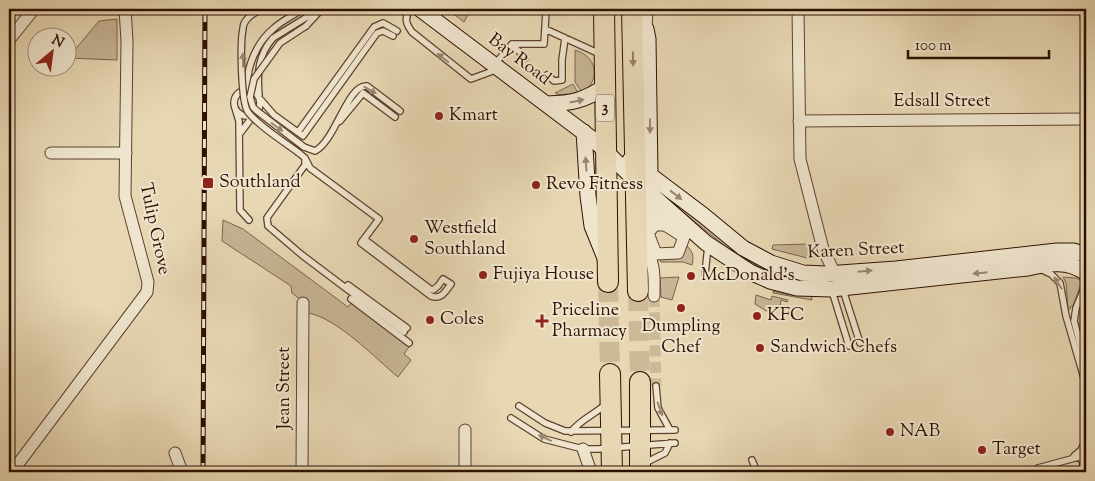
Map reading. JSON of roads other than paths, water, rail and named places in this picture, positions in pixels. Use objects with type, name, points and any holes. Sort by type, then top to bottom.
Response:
[{"type":"highway","name":"3","points":[[604,9],[604,87],[597,143],[608,282]]},
{"type":"highway","name":"3","points":[[632,9],[639,29],[640,172],[636,238],[646,293]]},
{"type":"highway","points":[[610,374],[612,472]]},
{"type":"highway","points":[[640,469],[640,438],[648,384]]},
{"type":"street","points":[[9,40],[34,9]]},
{"type":"street","name":"Tulip Grove","points":[[12,472],[147,292],[148,282],[125,196],[127,41],[125,9]]},
{"type":"street","name":"Bay Road","points":[[420,9],[597,143],[640,172]]},
{"type":"street","points":[[639,29],[648,9]]},
{"type":"street","points":[[798,9],[800,159],[823,250],[822,257],[834,281]]},
{"type":"street","points":[[1085,9],[1086,18]]},
{"type":"street","points":[[547,104],[585,99],[604,87]]},
{"type":"street","name":"Edsall Street","points":[[799,121],[1086,119]]},
{"type":"street","points":[[597,143],[588,196],[592,226],[607,263]]},
{"type":"street","points":[[51,154],[126,153]]},
{"type":"street","name":"Karen Street","points":[[640,172],[677,219],[748,276],[788,286],[807,289],[834,281],[1062,251],[1086,254]]},
{"type":"street","name":"Karen Street","points":[[640,172],[754,255],[792,270],[815,274],[834,281],[1028,268],[1055,263],[1070,265],[1086,273]]},
{"type":"street","points":[[636,238],[655,222],[677,219]]},
{"type":"street","points":[[1062,251],[1081,259],[1086,264]]},
{"type":"street","name":"Jean Street","points":[[302,472],[303,303]]},
{"type":"street","points":[[465,430],[465,472]]},
{"type":"street","points":[[583,449],[591,472]]},
{"type":"street","points":[[175,453],[182,472]]},
{"type":"lane","points":[[280,9],[258,11],[245,22],[242,37],[246,108],[252,117],[305,158],[307,165],[379,219],[363,241],[371,248],[431,296],[438,297],[451,284],[443,279],[432,290],[371,248]]},
{"type":"lane","points":[[291,9],[301,10]]},
{"type":"lane","points":[[321,9],[306,26],[277,46],[254,79],[250,97],[256,112],[304,147],[315,152],[322,146],[337,124],[363,94],[395,117]]},
{"type":"lane","points":[[239,139],[242,129],[261,105],[257,73],[269,42],[321,9]]},
{"type":"lane","points":[[410,9],[406,16],[406,22],[412,32],[471,79],[497,67],[512,44]]},
{"type":"lane","points":[[512,44],[544,44],[546,11],[553,9]]},
{"type":"lane","points":[[248,89],[247,80],[252,62],[262,42],[271,30],[301,10]]},
{"type":"lane","points":[[322,104],[374,28],[383,24],[397,30]]},
{"type":"lane","points":[[545,29],[604,56]]},
{"type":"lane","points":[[235,108],[242,115],[268,112],[300,134],[377,33],[383,31],[393,36]]},
{"type":"lane","points":[[547,74],[554,81],[562,80],[562,60],[566,38]]},
{"type":"lane","points":[[512,44],[525,58]]},
{"type":"lane","points":[[337,124],[345,106],[357,89],[365,85],[400,111]]},
{"type":"lane","points":[[249,220],[240,210],[239,121],[235,108],[235,97],[241,91],[252,90],[274,115]]},
{"type":"lane","points":[[305,158],[305,165],[269,215],[267,223],[272,231],[354,295],[409,342]]},
{"type":"lane","points":[[706,274],[708,245]]},
{"type":"lane","points":[[1028,268],[1046,271],[1059,281],[1066,316],[1086,385]]},
{"type":"lane","points":[[834,281],[860,343]]},
{"type":"lane","points":[[834,281],[849,346]]},
{"type":"lane","points":[[1086,284],[1076,308],[1074,321],[1086,368]]},
{"type":"lane","points":[[354,295],[405,330]]},
{"type":"lane","points":[[511,418],[544,439],[583,449],[611,439],[640,438],[673,430],[658,408],[648,384]]},
{"type":"lane","points":[[571,432],[580,421],[593,414],[610,400]]},
{"type":"lane","points":[[519,406],[552,427],[571,432],[611,439],[640,438],[673,443],[665,453],[640,469]]},
{"type":"lane","points":[[1086,440],[1082,454],[1086,472]]},
{"type":"lane","points":[[1038,468],[1082,454]]},
{"type":"lane","points":[[752,460],[757,472]]},
{"type":"tunnel","points":[[608,282],[610,374]]},
{"type":"tunnel","points":[[638,291],[640,382]]},
{"type":"tunnel","points":[[654,296],[656,386]]},
{"type":"railway","points":[[203,472],[205,9]]},
{"type":"place","name":"Kmart","points":[[439,116]]},
{"type":"place","name":"Southland","points":[[208,183]]},
{"type":"place","name":"Revo Fitness","points":[[536,185]]},
{"type":"place","name":"Westfield Southland","points":[[414,239]]},
{"type":"place","name":"Fujiya House","points":[[483,275]]},
{"type":"place","name":"McDonald's","points":[[691,276]]},
{"type":"place","name":"Dumpling Chef","points":[[681,308]]},
{"type":"place","name":"KFC","points":[[757,316]]},
{"type":"place","name":"Coles","points":[[430,320]]},
{"type":"place","name":"Priceline Pharmacy","points":[[542,321]]},
{"type":"place","name":"Sandwich Chefs","points":[[760,348]]},
{"type":"place","name":"NAB","points":[[890,432]]},
{"type":"place","name":"Target","points":[[982,450]]}]
